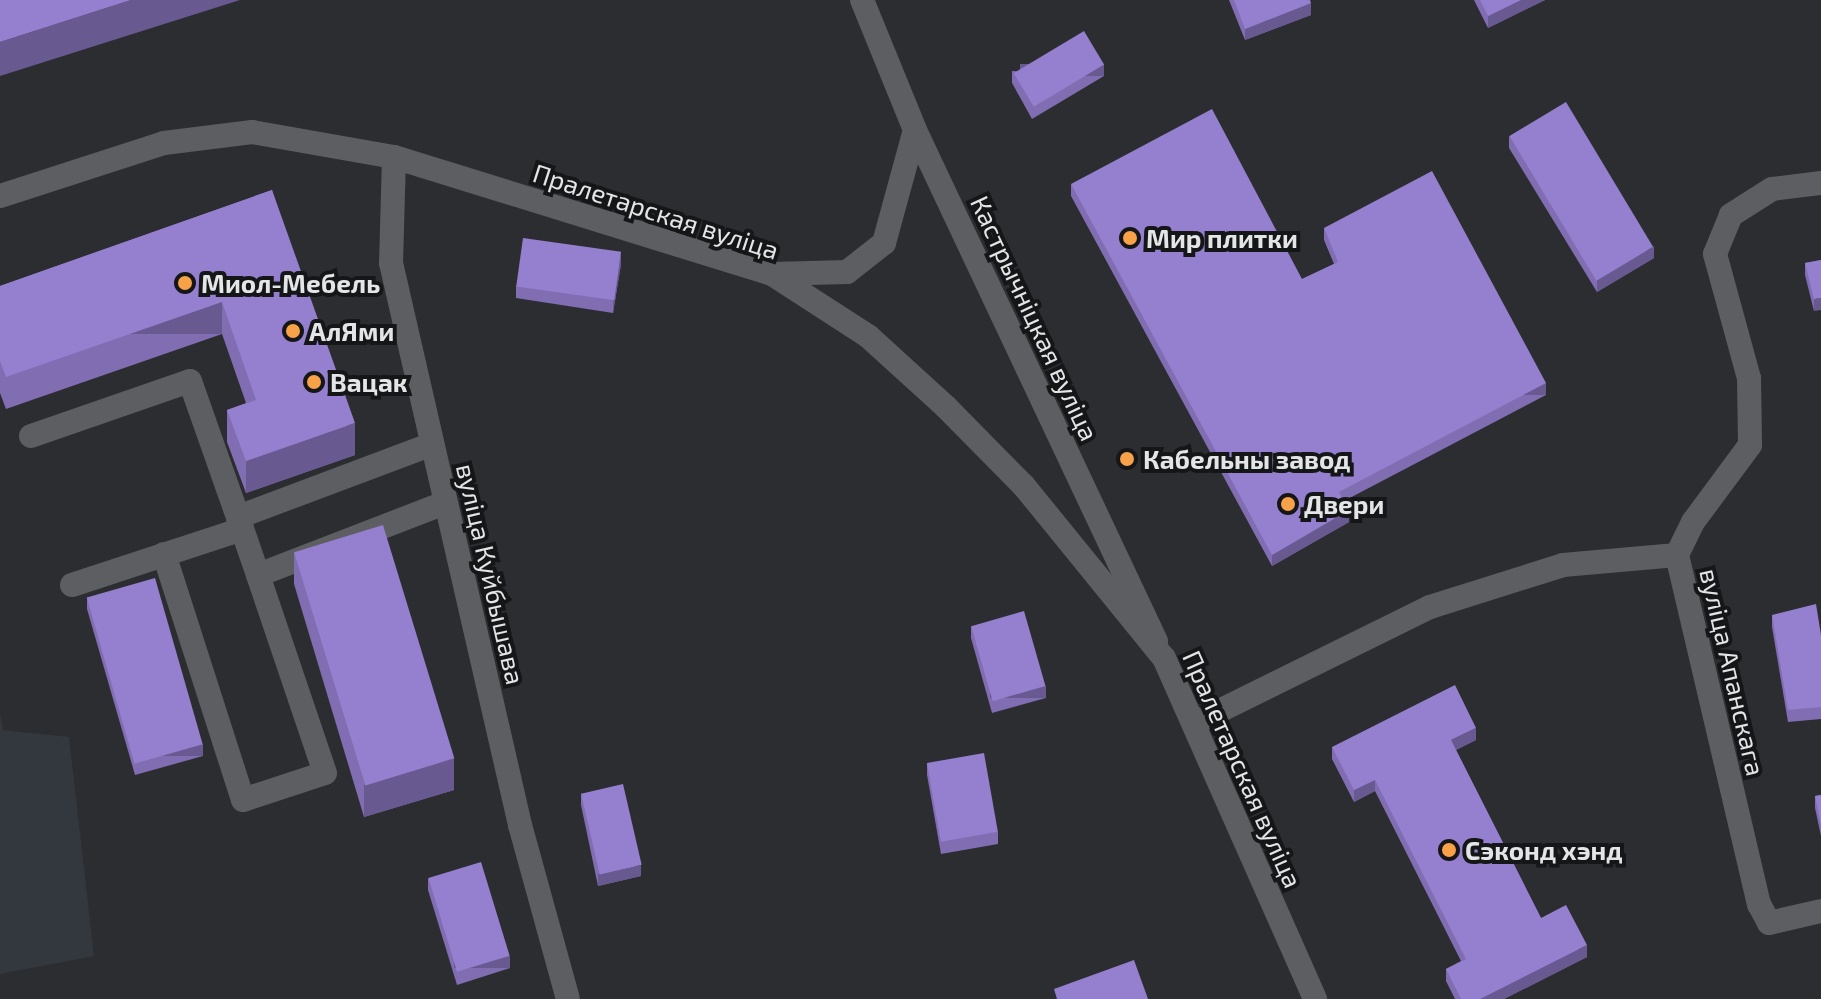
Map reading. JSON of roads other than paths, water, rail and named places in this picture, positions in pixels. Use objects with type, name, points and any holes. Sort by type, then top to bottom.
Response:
[{"type":"street","name":"Кастрычніцкая вуліца","points":[[862,0],[915,130],[1164,658]]},
{"type":"street","points":[[772,274],[847,272],[884,243],[915,130]]},
{"type":"street","name":"Пралетарская вуліца","points":[[0,196],[164,143],[252,132],[394,157],[772,274],[868,336],[946,407],[1024,486],[1164,658],[1315,999]]},
{"type":"street","name":"вуліца Куйбышава","points":[[394,157],[391,263],[520,825],[568,999]]},
{"type":"street","name":"вуліца Апанскага","points":[[1821,183],[1772,189],[1731,215],[1715,254],[1749,378],[1750,445],[1693,522],[1677,555],[1759,904],[1769,923],[1821,911]]},
{"type":"street","points":[[31,436],[190,381],[325,773],[243,800],[164,554]]},
{"type":"street","points":[[72,585],[164,554],[432,444]]},
{"type":"street","points":[[258,575],[445,503]]},
{"type":"street","points":[[1195,723],[1430,607],[1563,565],[1677,555]]},
{"type":"place","name":"Мир плитки","points":[[1130,238]]},
{"type":"place","name":"Миол-Мебель","points":[[185,283]]},
{"type":"place","name":"АлЯми","points":[[293,331]]},
{"type":"place","name":"Вацак","points":[[314,382]]},
{"type":"place","name":"Кабельны завод","points":[[1127,459]]},
{"type":"place","name":"Двери","points":[[1288,504]]},
{"type":"place","name":"Сэконд хэнд","points":[[1449,850]]}]
